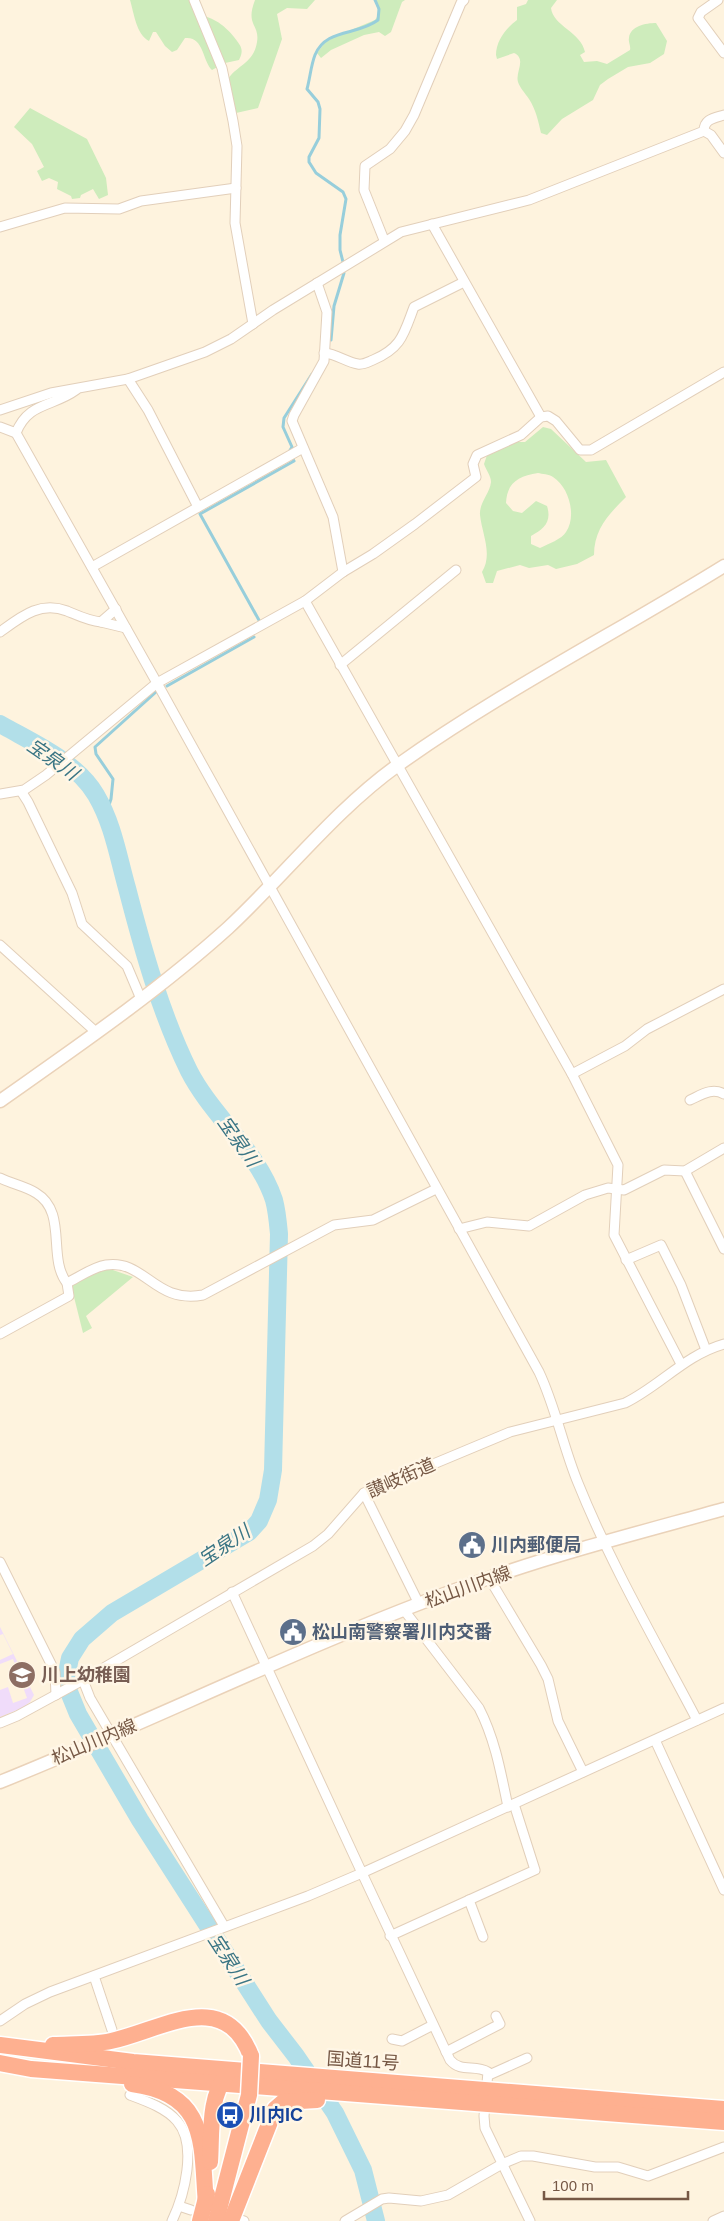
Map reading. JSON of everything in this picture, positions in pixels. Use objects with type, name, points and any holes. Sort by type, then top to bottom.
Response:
[{"type":"highway","points":[[31,2049],[50,2045],[109,2042],[147,2032],[176,2020],[207,2016],[221,2020],[234,2027],[245,2040],[251,2056],[249,2095],[216,2221]]},
{"type":"highway","name":"国道11号","points":[[0,2045],[133,2062],[242,2071],[337,2095],[487,2089],[724,2122]]},
{"type":"highway","name":"国道11号","points":[[0,2063],[30,2069],[309,2089],[323,2078],[487,2089],[724,2109]]},
{"type":"highway","points":[[30,2069],[46,2076],[137,2084],[165,2093],[179,2101],[190,2113],[197,2126],[201,2141],[199,2211]]},
{"type":"highway","points":[[199,2211],[216,2094],[220,2083],[227,2075],[242,2071]]},
{"type":"highway","points":[[239,2221],[275,2109],[283,2102],[309,2089]]},
{"type":"street","points":[[194,0],[222,68],[237,146],[235,222],[253,324]]},
{"type":"street","points":[[384,240],[364,190],[365,166],[390,150],[405,131],[423,95],[446,35],[464,0]]},
{"type":"street","points":[[718,0],[701,12],[698,18],[724,53]]},
{"type":"street","points":[[704,131],[704,125],[708,120],[724,115]]},
{"type":"street","points":[[704,131],[711,135],[724,153]]},
{"type":"street","points":[[0,410],[22,401],[79,387],[128,379],[205,352],[231,339],[384,240],[401,232],[530,200],[704,131]]},
{"type":"street","points":[[0,227],[65,208],[119,209],[142,200],[236,188]]},
{"type":"street","points":[[432,224],[541,417]]},
{"type":"street","points":[[324,353],[359,364],[391,352],[408,328],[414,307],[464,282]]},
{"type":"street","points":[[317,283],[327,312],[324,353],[321,369],[292,421],[333,517],[343,572]]},
{"type":"street","points":[[0,794],[21,791],[74,754],[158,683],[305,601],[343,572],[380,549],[476,477],[472,464],[477,455],[521,435],[541,417],[548,416],[556,422],[580,450],[591,450],[724,372]]},
{"type":"street","points":[[128,379],[148,410],[198,507]]},
{"type":"street","points":[[16,433],[20,422],[29,412],[45,404],[67,397],[79,387]]},
{"type":"street","points":[[0,427],[16,433],[158,683],[436,1189],[539,1372],[558,1420],[578,1484],[633,1602],[697,1720]]},
{"type":"street","points":[[92,567],[303,448]]},
{"type":"street","points":[[0,1101],[97,1033],[209,945],[355,802],[398,765],[533,679],[724,566]]},
{"type":"street","points":[[340,665],[456,570]]},
{"type":"street","points":[[305,601],[572,1074],[614,1154],[618,1165],[614,1235],[681,1364]]},
{"type":"street","points":[[0,632],[32,610],[41,607],[52,607],[93,622],[126,628]]},
{"type":"street","points":[[101,622],[116,609]]},
{"type":"street","points":[[21,791],[72,893],[82,924],[127,966],[144,997]]},
{"type":"street","points":[[0,945],[97,1033]]},
{"type":"street","points":[[572,1074],[625,1046],[646,1029],[724,989]]},
{"type":"street","points":[[690,1100],[706,1092],[719,1091],[724,1094]]},
{"type":"street","points":[[459,1229],[486,1222],[529,1226],[562,1205],[585,1195],[608,1188],[624,1190],[664,1170],[685,1171],[724,1148]]},
{"type":"street","points":[[685,1171],[724,1249]]},
{"type":"street","points":[[0,1178],[36,1193],[50,1207],[61,1272],[67,1283],[68,1296],[0,1334]]},
{"type":"street","points":[[67,1283],[98,1267],[116,1265],[136,1271],[164,1291],[192,1297],[203,1295],[334,1225],[373,1220],[436,1189]]},
{"type":"street","points":[[626,1260],[661,1245],[681,1285],[706,1350]]},
{"type":"street","name":"讃岐街道","points":[[0,1723],[81,1681],[313,1546],[328,1534],[364,1493],[510,1432],[625,1403],[640,1395],[681,1364],[706,1350],[724,1344]]},
{"type":"street","points":[[364,1493],[420,1604]]},
{"type":"street","name":"松山川内線","points":[[0,1782],[404,1610],[489,1578],[605,1542],[724,1509]]},
{"type":"street","points":[[0,1562],[53,1669],[58,1694]]},
{"type":"street","points":[[489,1578],[548,1679],[558,1721],[583,1772]]},
{"type":"street","points":[[232,1592],[390,1936],[450,2060],[458,2067],[482,2069],[487,2089],[485,2128],[530,2221]]},
{"type":"street","points":[[390,1936],[535,1870],[511,1806],[496,1750],[483,1715],[404,1610]]},
{"type":"street","points":[[81,1681],[109,1736],[222,1926]]},
{"type":"street","points":[[0,2021],[36,1998],[222,1926],[308,1896],[362,1873],[724,1708]]},
{"type":"street","points":[[655,1740],[724,1890]]},
{"type":"street","points":[[469,1900],[483,1937]]},
{"type":"street","points":[[94,1976],[112,2030]]},
{"type":"street","points":[[446,2052],[500,2024],[496,2016]]},
{"type":"street","points":[[392,2039],[402,2041],[433,2025]]},
{"type":"street","points":[[487,2089],[527,2058]]},
{"type":"street","points":[[130,2095],[147,2101],[167,2113],[177,2121],[184,2131],[187,2143],[187,2170],[179,2206],[172,2221]]},
{"type":"street","points":[[345,2221],[360,2210],[382,2200],[433,2199],[465,2186],[502,2164],[522,2156],[533,2156],[595,2167],[618,2167],[648,2176],[724,2148]]},
{"type":"street","points":[[179,2206],[199,2211]]},
{"type":"street","points":[[713,2221],[724,2216]]},
{"type":"shaded area","name":"川上幼稚園","points":[[0,1627],[34,1695],[30,1702],[22,1708],[0,1717],[0,1690],[8,1687],[13,1703],[27,1698],[13,1659],[0,1664],[0,1660],[13,1654],[3,1634],[0,1635]]},
{"type":"green space","points":[[130,0],[190,0],[195,13],[216,21],[234,37],[242,50],[239,60],[225,63],[212,70],[202,49],[191,38],[185,38],[177,50],[172,52],[165,46],[156,32],[153,32],[149,41],[138,28]]},
{"type":"green space","points":[[255,0],[315,0],[307,9],[287,8],[277,14],[282,39],[258,108],[236,113],[228,79],[249,60],[255,49],[257,32],[252,20],[252,9]]},
{"type":"green space","points":[[375,0],[405,0],[402,2],[391,32],[385,36],[379,32],[364,35],[331,50],[321,58],[317,53],[327,40],[375,20],[379,14]]},
{"type":"green space","points":[[528,0],[557,0],[551,8],[553,14],[582,45],[585,52],[580,55],[584,62],[597,61],[607,64],[630,50],[630,34],[635,28],[652,23],[656,23],[667,41],[664,54],[650,63],[628,67],[608,79],[600,85],[593,100],[562,119],[547,135],[541,133],[533,107],[518,82],[520,59],[514,53],[497,59],[496,55],[502,35],[517,20],[517,7],[526,4]]},
{"type":"green space","points":[[30,108],[87,139],[106,178],[108,195],[99,199],[93,189],[81,195],[80,198],[72,199],[71,196],[57,189],[58,182],[49,178],[42,181],[37,171],[44,167],[32,144],[14,127]]},
{"type":"green space","points":[[543,427],[551,429],[586,462],[606,460],[626,497],[608,516],[600,530],[594,555],[577,564],[556,569],[548,565],[529,568],[520,565],[497,571],[493,583],[486,583],[482,572],[487,558],[487,551],[480,511],[491,482],[484,464],[487,455],[513,442],[525,442]],"holes":[[[538,473],[551,476],[559,482],[567,495],[571,510],[571,518],[564,535],[540,548],[531,544],[531,536],[540,531],[548,521],[547,506],[536,501],[522,513],[513,511],[506,503],[509,490],[515,481]]]},
{"type":"green space","points":[[110,1269],[133,1277],[86,1316],[92,1328],[83,1333],[72,1289],[73,1284],[98,1271]]},
{"type":"waterway","points":[[343,262],[340,250],[340,235],[346,199],[343,192],[316,173],[309,162],[309,157],[319,138],[320,109],[318,102],[307,89],[315,55],[320,46],[334,36],[370,25],[378,20],[379,9],[375,0]]},
{"type":"waterway","points":[[331,340],[334,306],[344,273]]},
{"type":"waterway","points":[[260,622],[200,514],[294,461],[289,452],[292,447],[283,427],[284,418],[312,374]]},
{"type":"waterway","points":[[167,686],[254,637]]},
{"type":"waterway","points":[[106,814],[111,799],[113,779],[96,754],[95,747],[156,692]]},
{"type":"waterway","name":"宝泉川","points":[[0,724],[66,763],[77,772],[96,795],[107,817],[115,840],[146,958],[161,1004],[179,1049],[199,1087],[246,1150],[267,1182],[275,1204],[279,1234],[273,1470],[268,1500],[259,1521],[249,1532],[112,1613],[82,1639],[70,1658],[65,1682],[78,1714],[140,1820],[269,2021],[296,2056],[335,2113],[363,2170],[376,2221]]},
{"type":"place","name":"川内郵便局","points":[[472,1545]]},
{"type":"place","name":"松山南警察署川内交番","points":[[293,1632]]},
{"type":"place","name":"川上幼稚園","points":[[22,1675]]},
{"type":"place","name":"川内IC","points":[[230,2115]]}]
